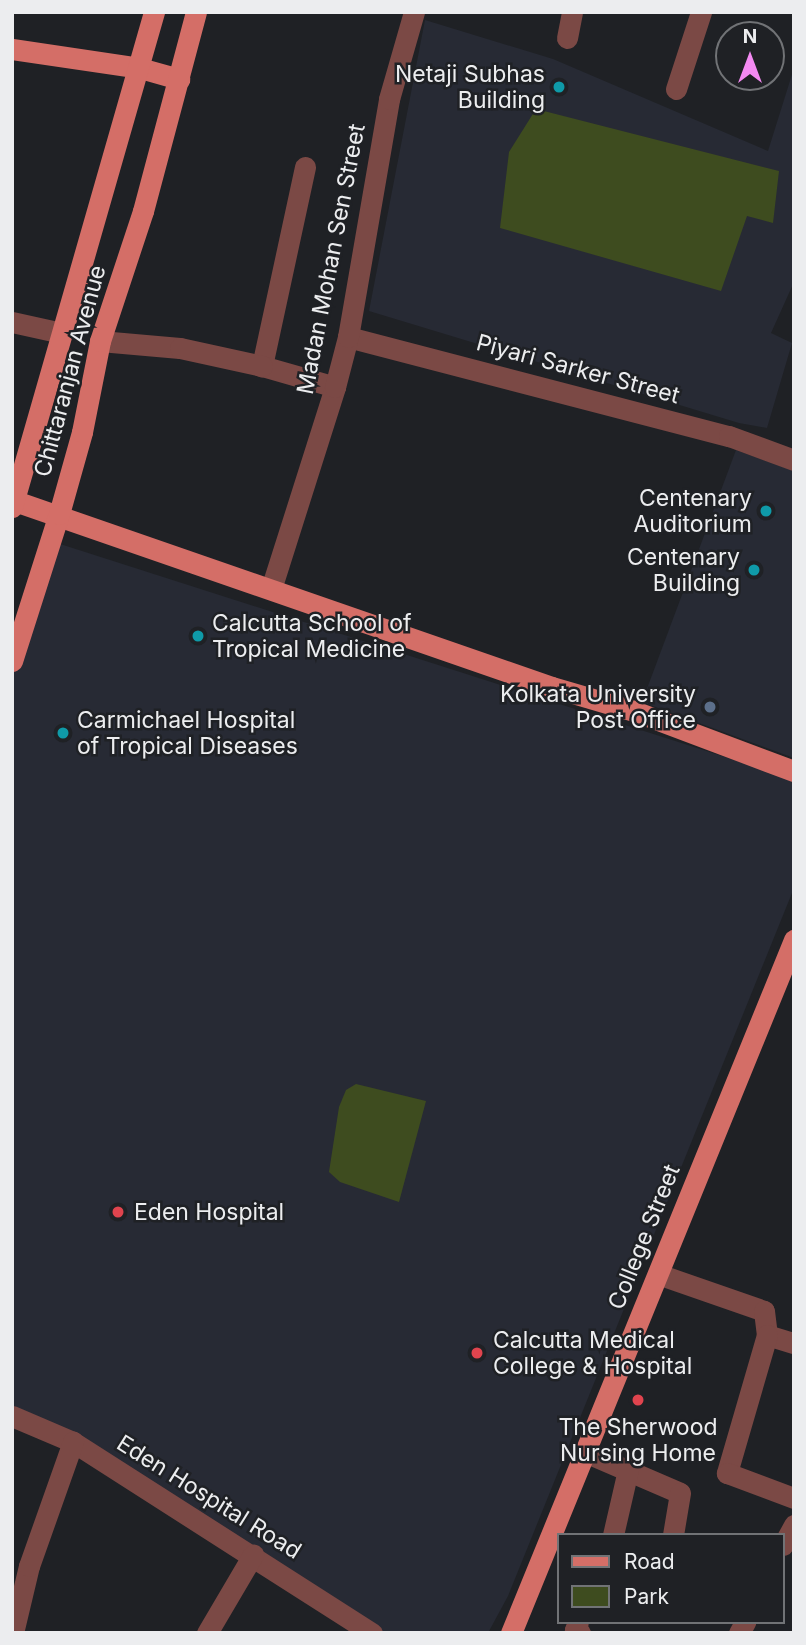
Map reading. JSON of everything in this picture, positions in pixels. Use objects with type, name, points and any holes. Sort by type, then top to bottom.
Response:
[{"type":"main road","points":[[154,12],[13,502],[59,514],[552,687],[634,711],[794,771]]},
{"type":"main road","name":"Chittaranjan Avenue","points":[[12,661],[59,514],[82,432],[100,341],[143,211],[196,12]]},
{"type":"main road","points":[[12,49],[140,68],[179,79]]},
{"type":"main road","name":"College Street","points":[[511,1633],[794,940]]},
{"type":"street","name":"Madan Mohan Sen Street","points":[[271,589],[335,387],[348,337],[389,99],[414,12]]},
{"type":"street","points":[[567,38],[572,12]]},
{"type":"street","points":[[676,89],[701,12]]},
{"type":"street","points":[[262,366],[305,167]]},
{"type":"street","points":[[12,322],[62,333]]},
{"type":"street","name":"Piyari Sarker Street","points":[[348,337],[729,436],[794,460]]},
{"type":"street","points":[[100,341],[180,348],[262,366],[335,387]]},
{"type":"street","points":[[657,1274],[764,1311],[767,1335],[727,1473],[794,1498]]},
{"type":"street","points":[[767,1335],[794,1343]]},
{"type":"street","name":"Eden Hospital Road","points":[[12,1416],[73,1442],[372,1633]]},
{"type":"street","points":[[13,1633],[29,1566],[73,1442]]},
{"type":"street","points":[[585,1452],[680,1493],[673,1533]]},
{"type":"street","points":[[613,1533],[628,1470]]},
{"type":"street","points":[[785,1541],[794,1525]]},
{"type":"street","points":[[207,1633],[253,1555]]},
{"type":"shaded area","points":[[425,20],[553,59],[768,151],[794,68],[794,282],[771,333],[792,343],[767,428],[739,423],[369,311]]},
{"type":"shaded area","points":[[736,450],[794,471],[794,758],[642,702]]},
{"type":"shaded area","points":[[57,543],[794,779],[794,888],[508,1596],[488,1633],[375,1633],[12,1410],[12,663]]},
{"type":"green space","points":[[536,109],[779,171],[773,223],[747,216],[721,291],[500,228],[509,152]]},
{"type":"green space","points":[[356,1084],[426,1101],[399,1202],[340,1182],[329,1172],[339,1107],[346,1090]]},
{"type":"place","name":"Netaji Subhas Building","points":[[559,87]]},
{"type":"place","name":"Centenary Auditorium","points":[[766,511]]},
{"type":"place","name":"Centenary Building","points":[[754,570]]},
{"type":"place","name":"Calcutta School of Tropical Medicine","points":[[198,636]]},
{"type":"place","name":"Kolkata University Post Office","points":[[710,707]]},
{"type":"place","name":"Carmichael Hospital of Tropical Diseases","points":[[63,733]]},
{"type":"place","name":"Eden Hospital","points":[[118,1212]]},
{"type":"place","name":"Calcutta Medical College & Hospital","points":[[477,1353]]},
{"type":"place","name":"The Sherwood Nursing Home","points":[[638,1400]]}]
